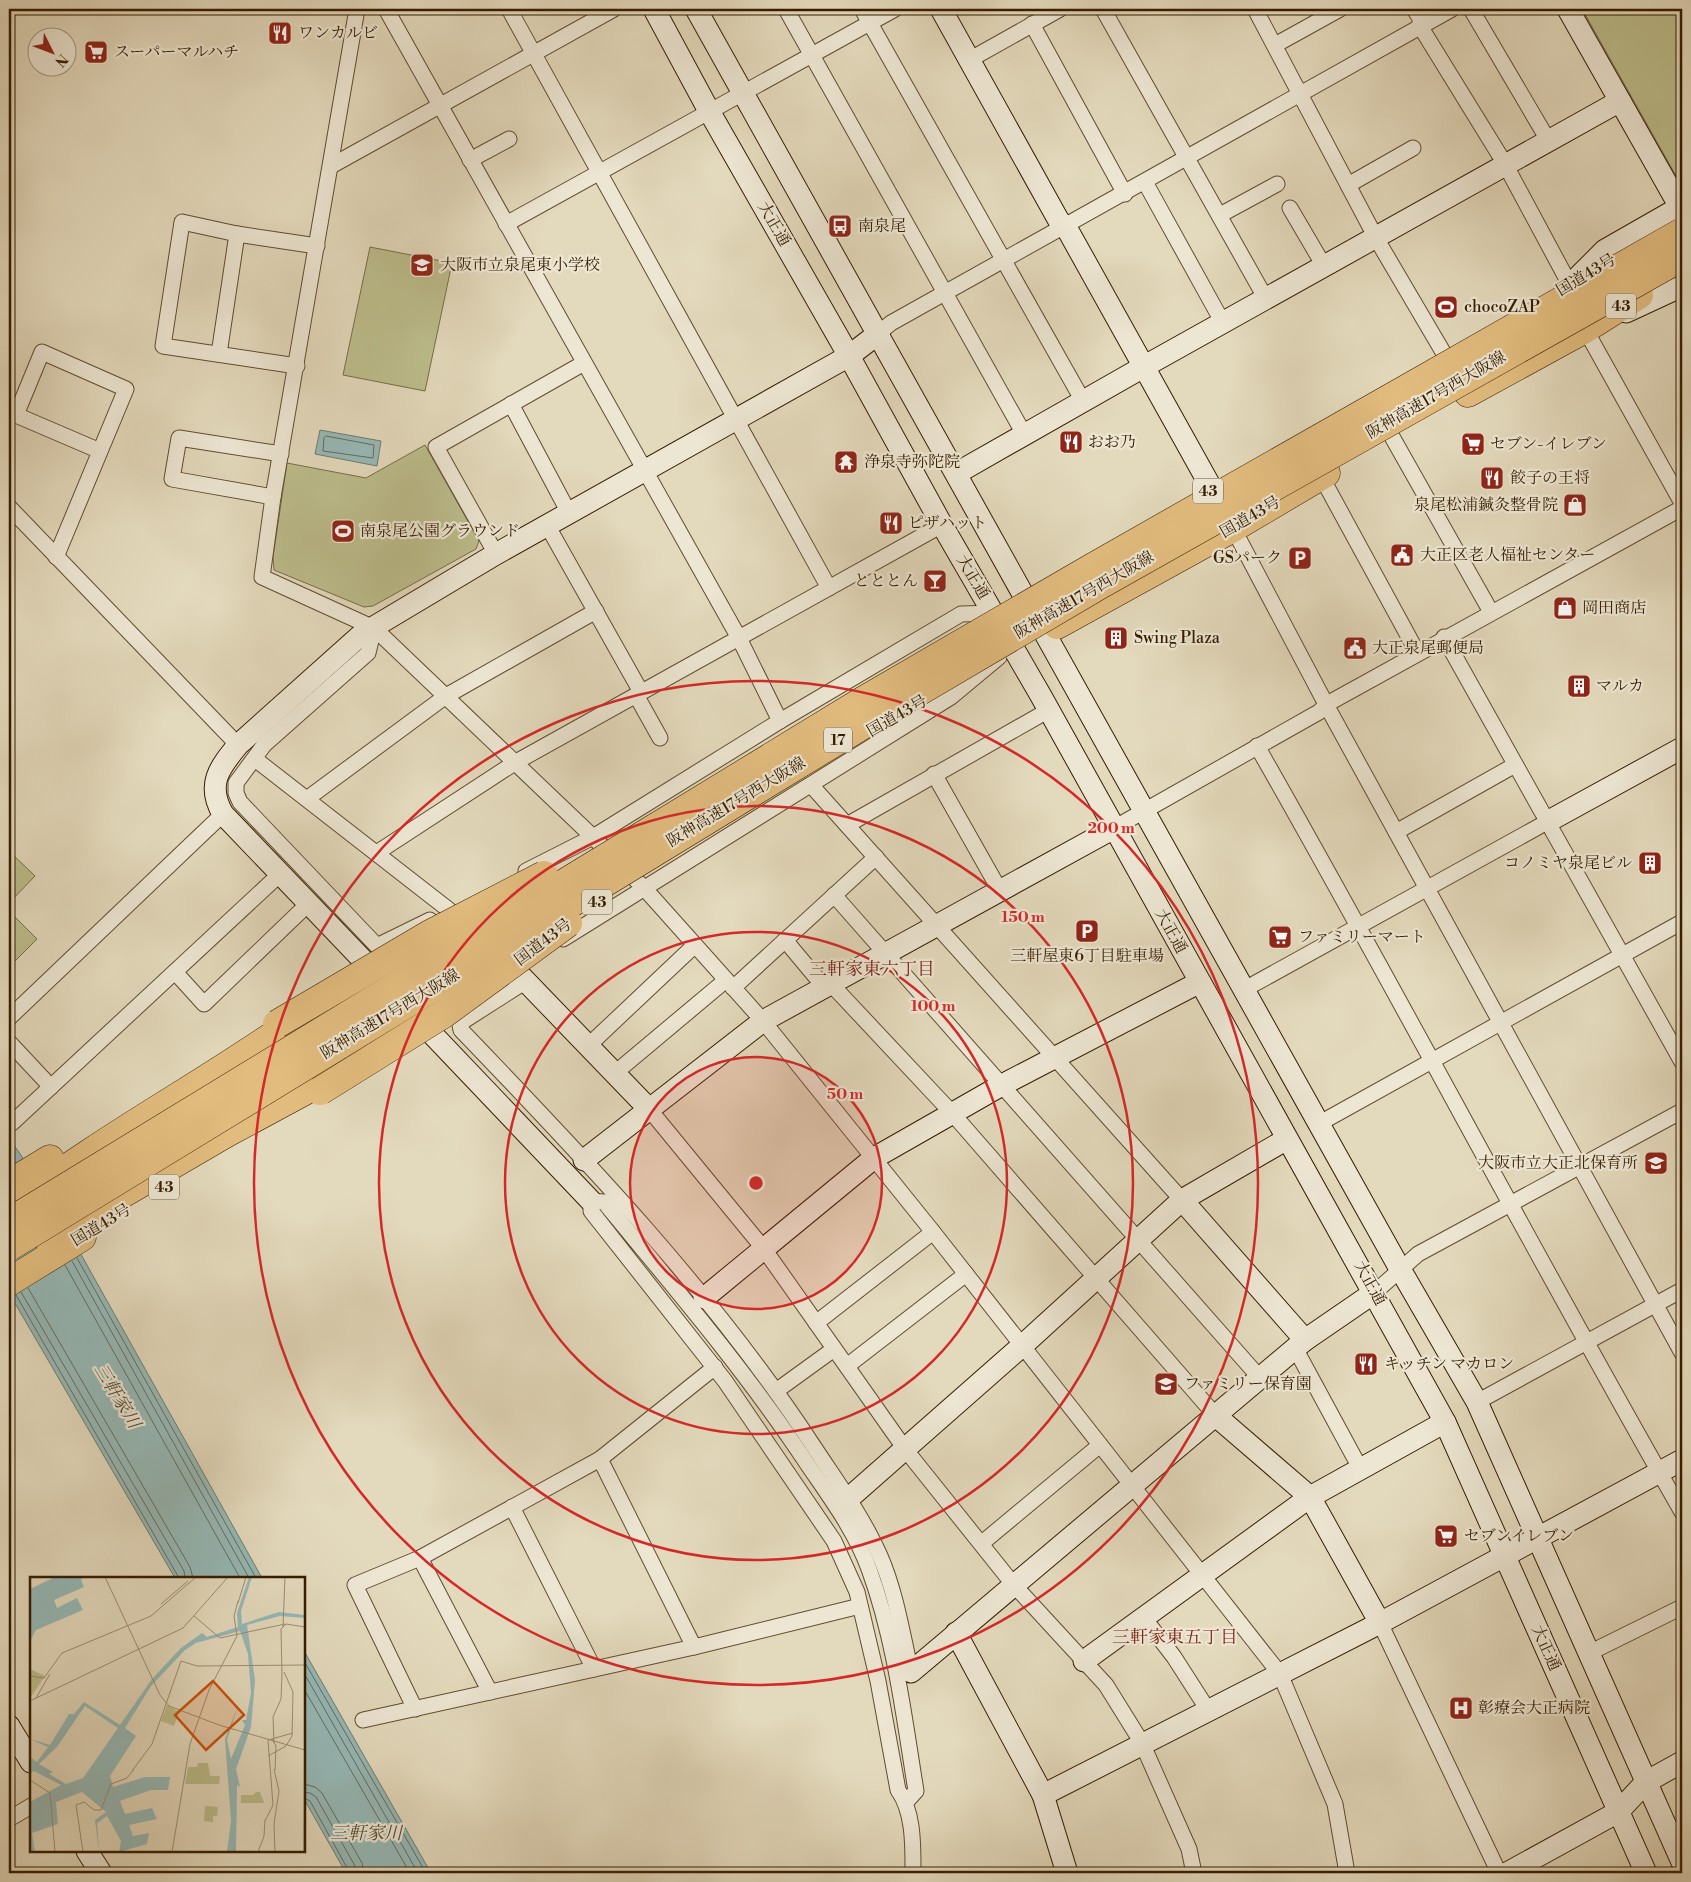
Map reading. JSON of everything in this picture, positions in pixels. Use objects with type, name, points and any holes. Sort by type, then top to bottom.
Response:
[{"type":"highway","name":"国道43号","points":[[9,1184],[428,935],[605,842],[846,697],[1570,285],[1682,217]]},
{"type":"highway","name":"阪神高速17号西大阪線","points":[[9,1222],[873,695],[1125,548],[1682,217]]},
{"type":"highway","name":"阪神高速17号西大阪線","points":[[9,1247],[876,717],[1100,585],[1682,257]]},
{"type":"highway","name":"国道43号","points":[[9,1282],[445,1013],[620,886],[882,725],[1232,528],[1391,435],[1669,284],[1682,270]]},
{"type":"highway","points":[[9,1210],[76,1160],[259,1046],[361,974]]},
{"type":"highway","points":[[9,1255],[50,1236],[94,1212],[293,1096],[396,1043]]},
{"type":"street","points":[[357,9],[318,246],[273,497],[262,577],[374,628],[593,837],[644,889],[763,1021],[933,1232],[1280,1674],[1334,1804],[1346,1873]]},
{"type":"street","points":[[386,9],[739,638],[780,721]]},
{"type":"street","points":[[509,9],[734,420],[830,588]]},
{"type":"street","points":[[331,166],[614,9]]},
{"type":"street","name":"大正通","points":[[654,9],[709,111],[850,356],[942,525],[994,613],[1007,653],[1049,710],[1375,1292],[1445,1422],[1646,1873]]},
{"type":"street","name":"大正通","points":[[696,9],[1046,631],[1400,1269],[1477,1402],[1539,1537],[1682,1862]]},
{"type":"street","points":[[786,9],[1024,434]]},
{"type":"street","points":[[862,9],[1083,401]]},
{"type":"street","points":[[506,224],[895,9]]},
{"type":"street","points":[[940,9],[1059,221],[1066,226],[1212,489]]},
{"type":"street","points":[[969,60],[1060,9]]},
{"type":"street","points":[[1103,9],[1266,299]]},
{"type":"street","points":[[1255,9],[1299,89],[1300,95],[1376,238],[1467,393]]},
{"type":"street","points":[[1275,45],[1340,9]]},
{"type":"street","points":[[1414,9],[1420,18],[1420,26],[1505,164],[1570,285],[1605,250],[1682,217],[1568,9]]},
{"type":"street","points":[[906,1802],[916,1792],[887,1627],[869,1568],[852,1532],[770,1409],[732,1357],[604,1202],[591,1201],[223,814],[217,804],[214,792],[216,780],[226,760],[238,745],[362,634],[496,554],[850,356],[891,323],[1125,194],[1452,9]]},
{"type":"street","points":[[1471,9],[1548,140]]},
{"type":"street","points":[[1032,24],[1125,194]]},
{"type":"street","points":[[957,473],[1223,322],[1620,101]]},
{"type":"street","points":[[470,160],[509,139]]},
{"type":"street","points":[[1348,185],[1413,148]]},
{"type":"street","points":[[1145,182],[1223,322]]},
{"type":"street","points":[[1220,215],[1276,184]]},
{"type":"street","points":[[1290,208],[1324,266]]},
{"type":"street","points":[[297,366],[163,346],[182,222],[237,234],[318,246]]},
{"type":"street","points":[[219,354],[237,234]]},
{"type":"street","points":[[1585,329],[1682,503]]},
{"type":"street","points":[[56,556],[126,389],[42,352],[16,415],[100,451]]},
{"type":"street","points":[[496,554],[436,446],[584,363]]},
{"type":"street","points":[[511,404],[569,513]]},
{"type":"street","points":[[1391,435],[1491,612]]},
{"type":"street","points":[[273,497],[172,479],[179,438],[281,454]]},
{"type":"street","points":[[1321,476],[1417,652]]},
{"type":"street","points":[[9,507],[238,745]]},
{"type":"street","points":[[584,1160],[763,1021],[999,889],[1114,828],[1319,712],[1327,704],[1417,652],[1682,508]]},
{"type":"street","points":[[378,852],[516,762],[942,525]]},
{"type":"street","points":[[547,526],[596,611],[660,738]]},
{"type":"street","points":[[1232,528],[1655,1305],[1680,1345]]},
{"type":"street","points":[[308,798],[446,696],[596,611]]},
{"type":"street","points":[[374,628],[368,653],[264,746],[236,783],[236,793],[240,802],[378,946],[593,837],[780,721],[961,614],[994,613]]},
{"type":"street","points":[[1444,638],[1682,1062]]},
{"type":"street","points":[[1007,653],[951,697],[644,889],[520,975],[460,1025],[460,1030],[626,1204],[704,1298],[776,1391],[848,1499],[880,1556],[896,1603],[911,1672],[1013,1584],[1300,1344],[1375,1292],[1418,1254],[1682,1110]]},
{"type":"street","points":[[847,825],[1049,710]]},
{"type":"street","points":[[1257,746],[1360,926],[1510,1203],[1682,1512]]},
{"type":"street","points":[[1245,989],[1682,748]]},
{"type":"street","points":[[255,759],[378,852],[449,910]]},
{"type":"street","points":[[1396,832],[1515,765]]},
{"type":"street","points":[[934,774],[999,889]]},
{"type":"street","points":[[811,785],[1182,1200],[1300,1344],[1360,1468]]},
{"type":"street","points":[[9,1018],[223,814]]},
{"type":"street","points":[[615,1073],[785,940],[876,857]]},
{"type":"street","points":[[12,1124],[280,874]]},
{"type":"street","points":[[834,896],[1260,1378]]},
{"type":"street","points":[[175,972],[204,1004],[308,904]]},
{"type":"street","points":[[1320,1122],[1682,922]]},
{"type":"street","points":[[785,940],[952,1113],[1216,1416],[1310,1497],[1380,1622],[1498,1873]]},
{"type":"street","points":[[588,1046],[695,945]]},
{"type":"street","points":[[424,1025],[520,975]]},
{"type":"street","points":[[520,975],[649,1109],[764,1249],[905,1449],[1013,1584],[1106,1685],[1142,1743],[1188,1849],[1194,1873]]},
{"type":"street","points":[[704,1298],[874,1158],[1002,1085],[1200,982]]},
{"type":"street","points":[[9,1042],[51,1088]]},
{"type":"street","points":[[848,1499],[1182,1200],[1288,1139]]},
{"type":"street","points":[[591,1201],[591,1211],[715,1367],[781,1461],[834,1541],[851,1576],[878,1681],[898,1790],[906,1802],[912,1852],[912,1873]]},
{"type":"street","points":[[816,1323],[933,1232]]},
{"type":"street","points":[[847,1366],[966,1274]]},
{"type":"street","points":[[1477,1402],[1682,1290]]},
{"type":"street","points":[[776,1391],[834,1349]]},
{"type":"street","points":[[415,1708],[355,1585],[420,1558],[600,1459],[715,1367]]},
{"type":"street","points":[[1084,1661],[1310,1497],[1445,1422]]},
{"type":"street","points":[[982,1543],[1100,1445]]},
{"type":"street","points":[[600,1459],[694,1647]]},
{"type":"street","points":[[1043,1796],[1142,1743],[1380,1622],[1682,1460]]},
{"type":"street","points":[[512,1507],[594,1669]]},
{"type":"street","points":[[420,1558],[490,1692]]},
{"type":"street","points":[[363,1720],[694,1647],[860,1606]]},
{"type":"street","points":[[1589,1653],[1682,1607]]},
{"type":"street","points":[[1144,1618],[1174,1658],[1208,1710]]},
{"type":"street","points":[[956,1633],[1043,1796],[1067,1873]]},
{"type":"street","points":[[9,1726],[30,1760]]},
{"type":"street","points":[[1507,1873],[1618,1812],[1646,1782],[1682,1762]]},
{"type":"street","points":[[9,1819],[30,1807]]},
{"type":"street","points":[[88,1852],[101,1873]]},
{"type":"green space","points":[[1582,9],[1682,9],[1682,184],[1680,183]]},
{"type":"green space","points":[[370,247],[452,263],[425,391],[343,375]]},
{"type":"green space","points":[[425,445],[479,541],[476,549],[373,606],[364,607],[274,570],[273,557],[287,463],[366,478]]},
{"type":"green space","points":[[9,851],[35,876],[9,903]]},
{"type":"green space","points":[[9,913],[37,939],[9,967]]},
{"type":"water","points":[[320,430],[381,441],[377,466],[315,454]]},
{"type":"water","name":"三軒家川","points":[[9,1138],[45,1190],[261,1577],[174,1577],[9,1293]]},
{"type":"water","name":"三軒家川","points":[[305,1653],[431,1873],[346,1873],[305,1801]]},
{"type":"place","name":"ワンカルビ","points":[[280,33]]},
{"type":"place","name":"スーパーマルハチ","points":[[96,52]]},
{"type":"place","name":"南泉尾","points":[[840,226]]},
{"type":"place","name":"大阪市立泉尾東小学校","points":[[422,265]]},
{"type":"place","name":"chocoZAP","points":[[1446,307]]},
{"type":"place","name":"おお乃","points":[[1071,442]]},
{"type":"place","name":"セブン-イレブン","points":[[1473,444]]},
{"type":"place","name":"浄泉寺弥陀院","points":[[846,462]]},
{"type":"place","name":"餃子の王将","points":[[1492,478]]},
{"type":"place","name":"泉尾松浦鍼灸整骨院","points":[[1575,505]]},
{"type":"place","name":"ピザハット","points":[[891,523]]},
{"type":"place","name":"南泉尾公園グラウンド","points":[[343,531]]},
{"type":"place","name":"大正区老人福祉センター","points":[[1402,555]]},
{"type":"place","name":"GSパーク","points":[[1300,558]]},
{"type":"place","name":"とととん","points":[[935,581]]},
{"type":"place","name":"岡田商店","points":[[1565,608]]},
{"type":"place","name":"Swing Plaza","points":[[1116,638]]},
{"type":"place","name":"大正泉尾郵便局","points":[[1355,648]]},
{"type":"place","name":"マルカ","points":[[1579,686]]},
{"type":"place","name":"コノミヤ泉尾ビル","points":[[1650,863]]},
{"type":"place","name":"三軒屋東6丁目駐車場","points":[[1087,931]]},
{"type":"place","name":"ファミリーマート","points":[[1280,937]]},
{"type":"place","name":"大阪市立大正北保育所","points":[[1656,1163]]},
{"type":"place","name":"キッチン マカロン","points":[[1366,1364]]},
{"type":"place","name":"ファミリー保育園","points":[[1166,1384]]},
{"type":"place","name":"セブンイレブン","points":[[1446,1536]]},
{"type":"place","name":"彰療会大正病院","points":[[1461,1708]]},
{"type":"district","name":"三軒家東六丁目","points":[[872,969]]},
{"type":"district","name":"三軒家東五丁目","points":[[1175,1637]]}]
